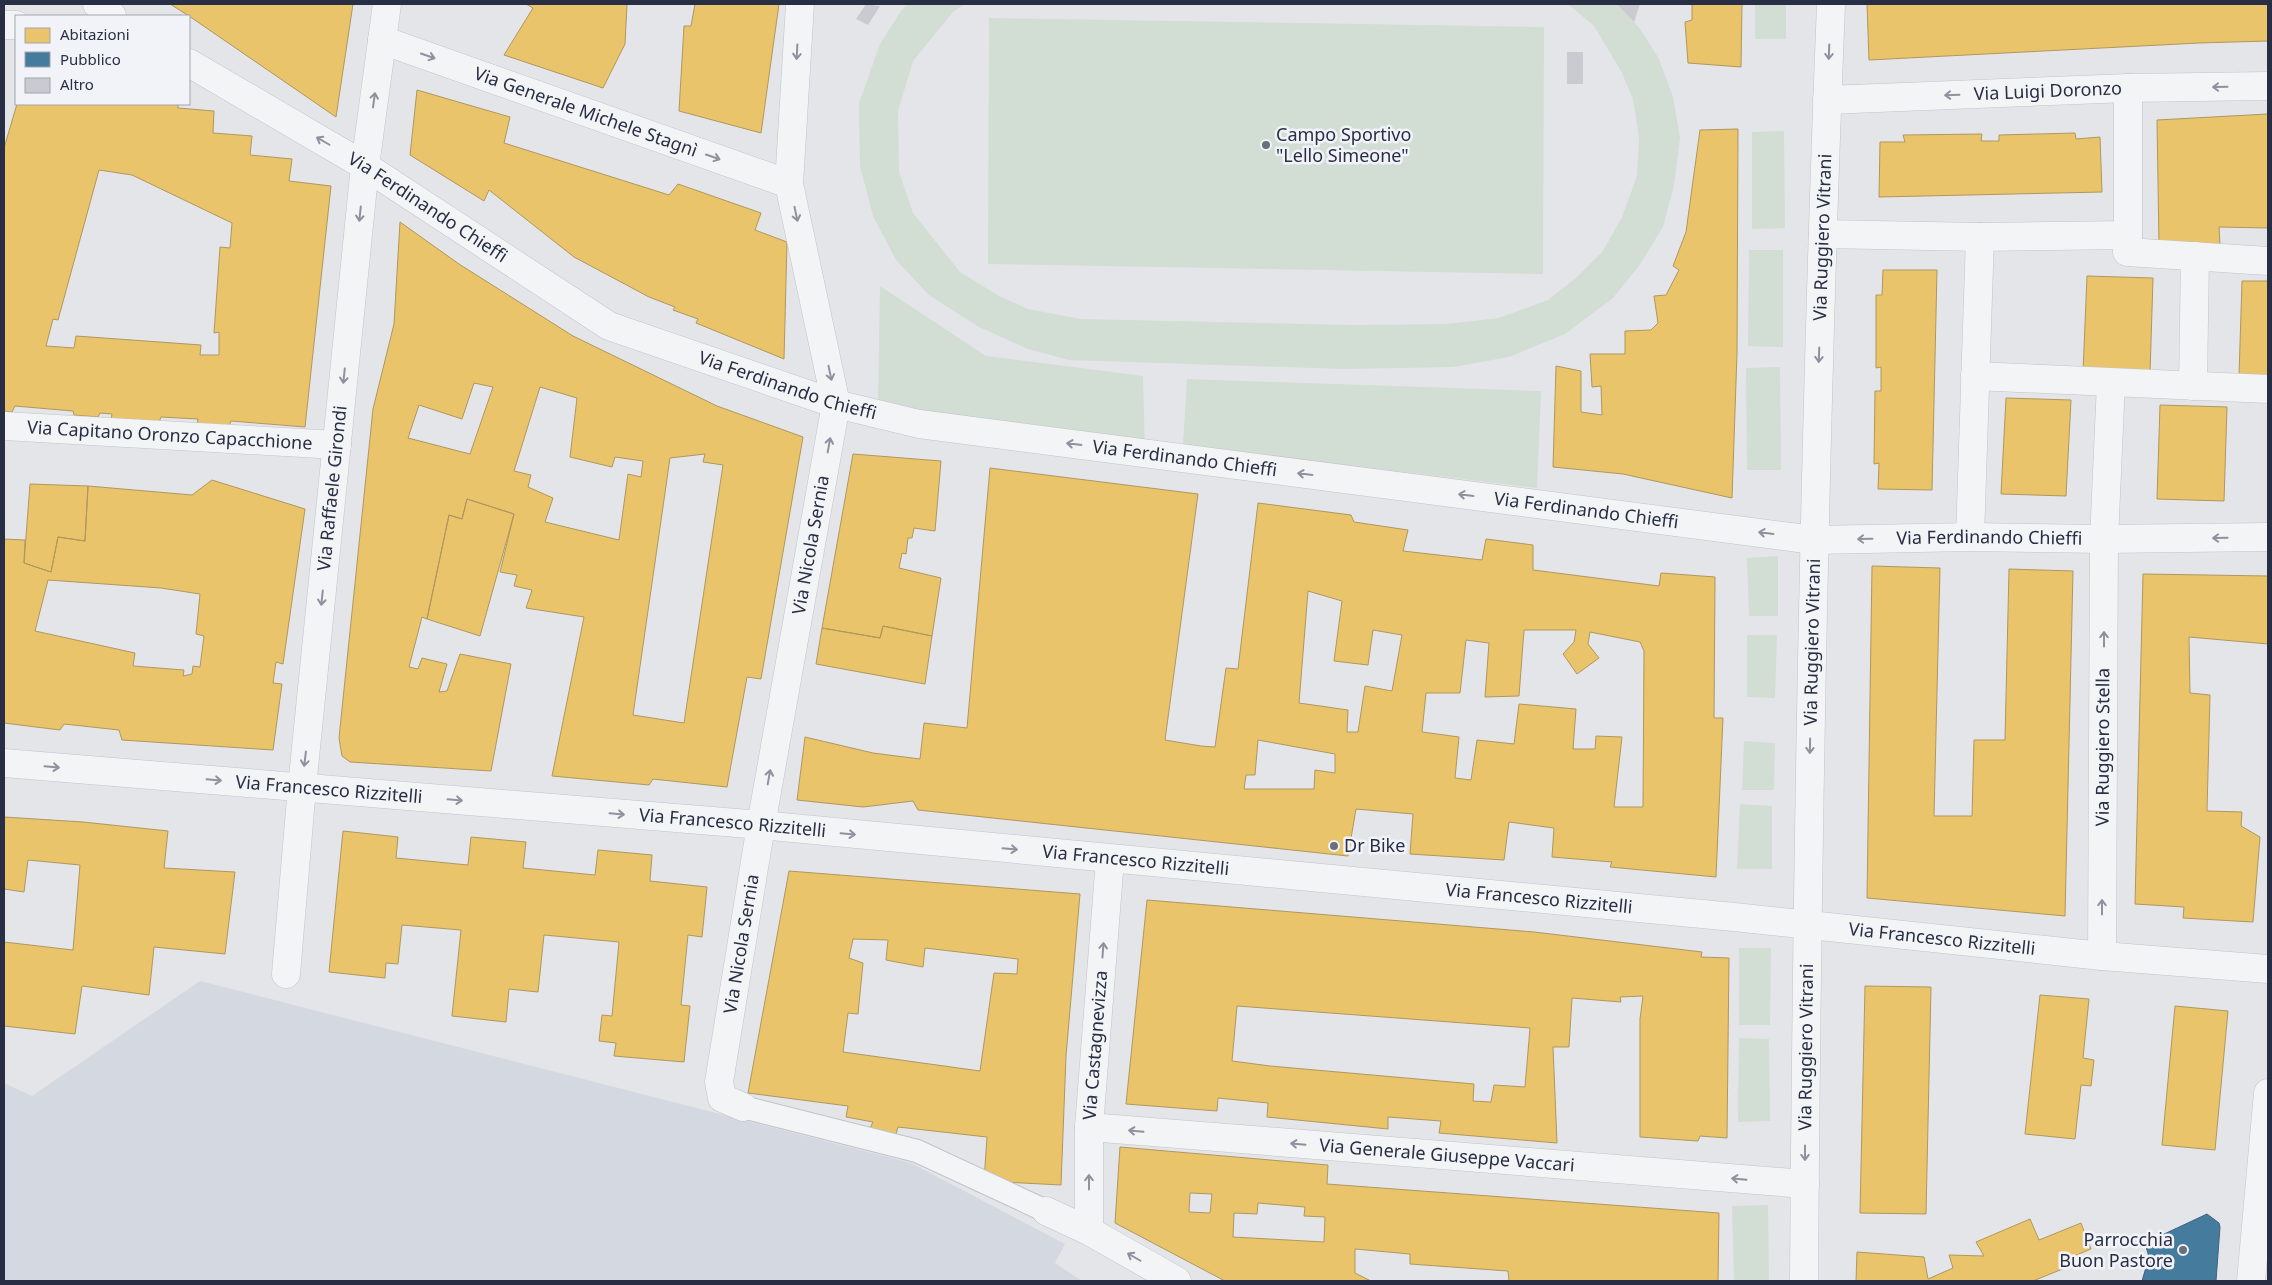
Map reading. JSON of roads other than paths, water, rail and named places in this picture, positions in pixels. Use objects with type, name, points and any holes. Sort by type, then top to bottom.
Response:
[{"type":"street","points":[[97,4],[111,15]]},
{"type":"street","name":"Via Raffaele Girondi","points":[[286,974],[302,787],[365,166],[387,4]]},
{"type":"street","points":[[800,4],[789,184],[836,404]]},
{"type":"street","name":"Via Ruggiero Vitrani","points":[[1804,1281],[1806,924],[1814,540],[1831,4]]},
{"type":"street","name":"Via Generale Michele Stagnì","points":[[382,40],[789,184]]},
{"type":"street","name":"Via Ferdinando Chieffi","points":[[190,64],[365,166],[609,326],[836,404],[919,424],[1814,540],[1970,536],[2104,539],[2268,537]]},
{"type":"street","name":"Via Luigi Doronzo","points":[[1827,100],[2128,88],[2268,86]]},
{"type":"street","points":[[2128,88],[2127,252],[2268,261]]},
{"type":"street","points":[[1823,234],[1980,237],[2128,235]]},
{"type":"street","points":[[1970,536],[1980,237]]},
{"type":"street","points":[[2193,386],[2195,256]]},
{"type":"street","points":[[1975,376],[2268,389]]},
{"type":"street","name":"Via Ruggiero Stella","points":[[2102,956],[2104,539],[2112,383]]},
{"type":"street","name":"Via Nicola Sernia","points":[[743,1107],[722,1098],[719,1082],[761,825],[836,404]]},
{"type":"street","name":"Via Capitano Oronzo Capacchione","points":[[4,426],[337,445]]},
{"type":"street","name":"Via Francesco Rizzitelli","points":[[4,763],[761,825],[1806,924],[2102,956],[2268,969]]},
{"type":"street","name":"Via Castagnevizza","points":[[1089,1231],[1089,1127],[1110,859]]},
{"type":"street","points":[[2251,1281],[2268,1093]]},
{"type":"street","name":"Via Generale Giuseppe Vaccari","points":[[1089,1127],[1805,1184]]},
{"type":"street","name":"Via Nicola Sernia","points":[[1046,1211],[1089,1231],[1177,1281]]},
{"type":"lane","name":"Via Nicola Sernia","points":[[743,1107],[917,1152],[1046,1211]]},
{"type":"place","name":"Campo Sportivo \"Lello Simeone\"","points":[[1266,145]]},
{"type":"place","name":"Dr Bike","points":[[1334,846]]},
{"type":"place","name":"Parrocchia Buon Pastore","points":[[2183,1250]]}]
